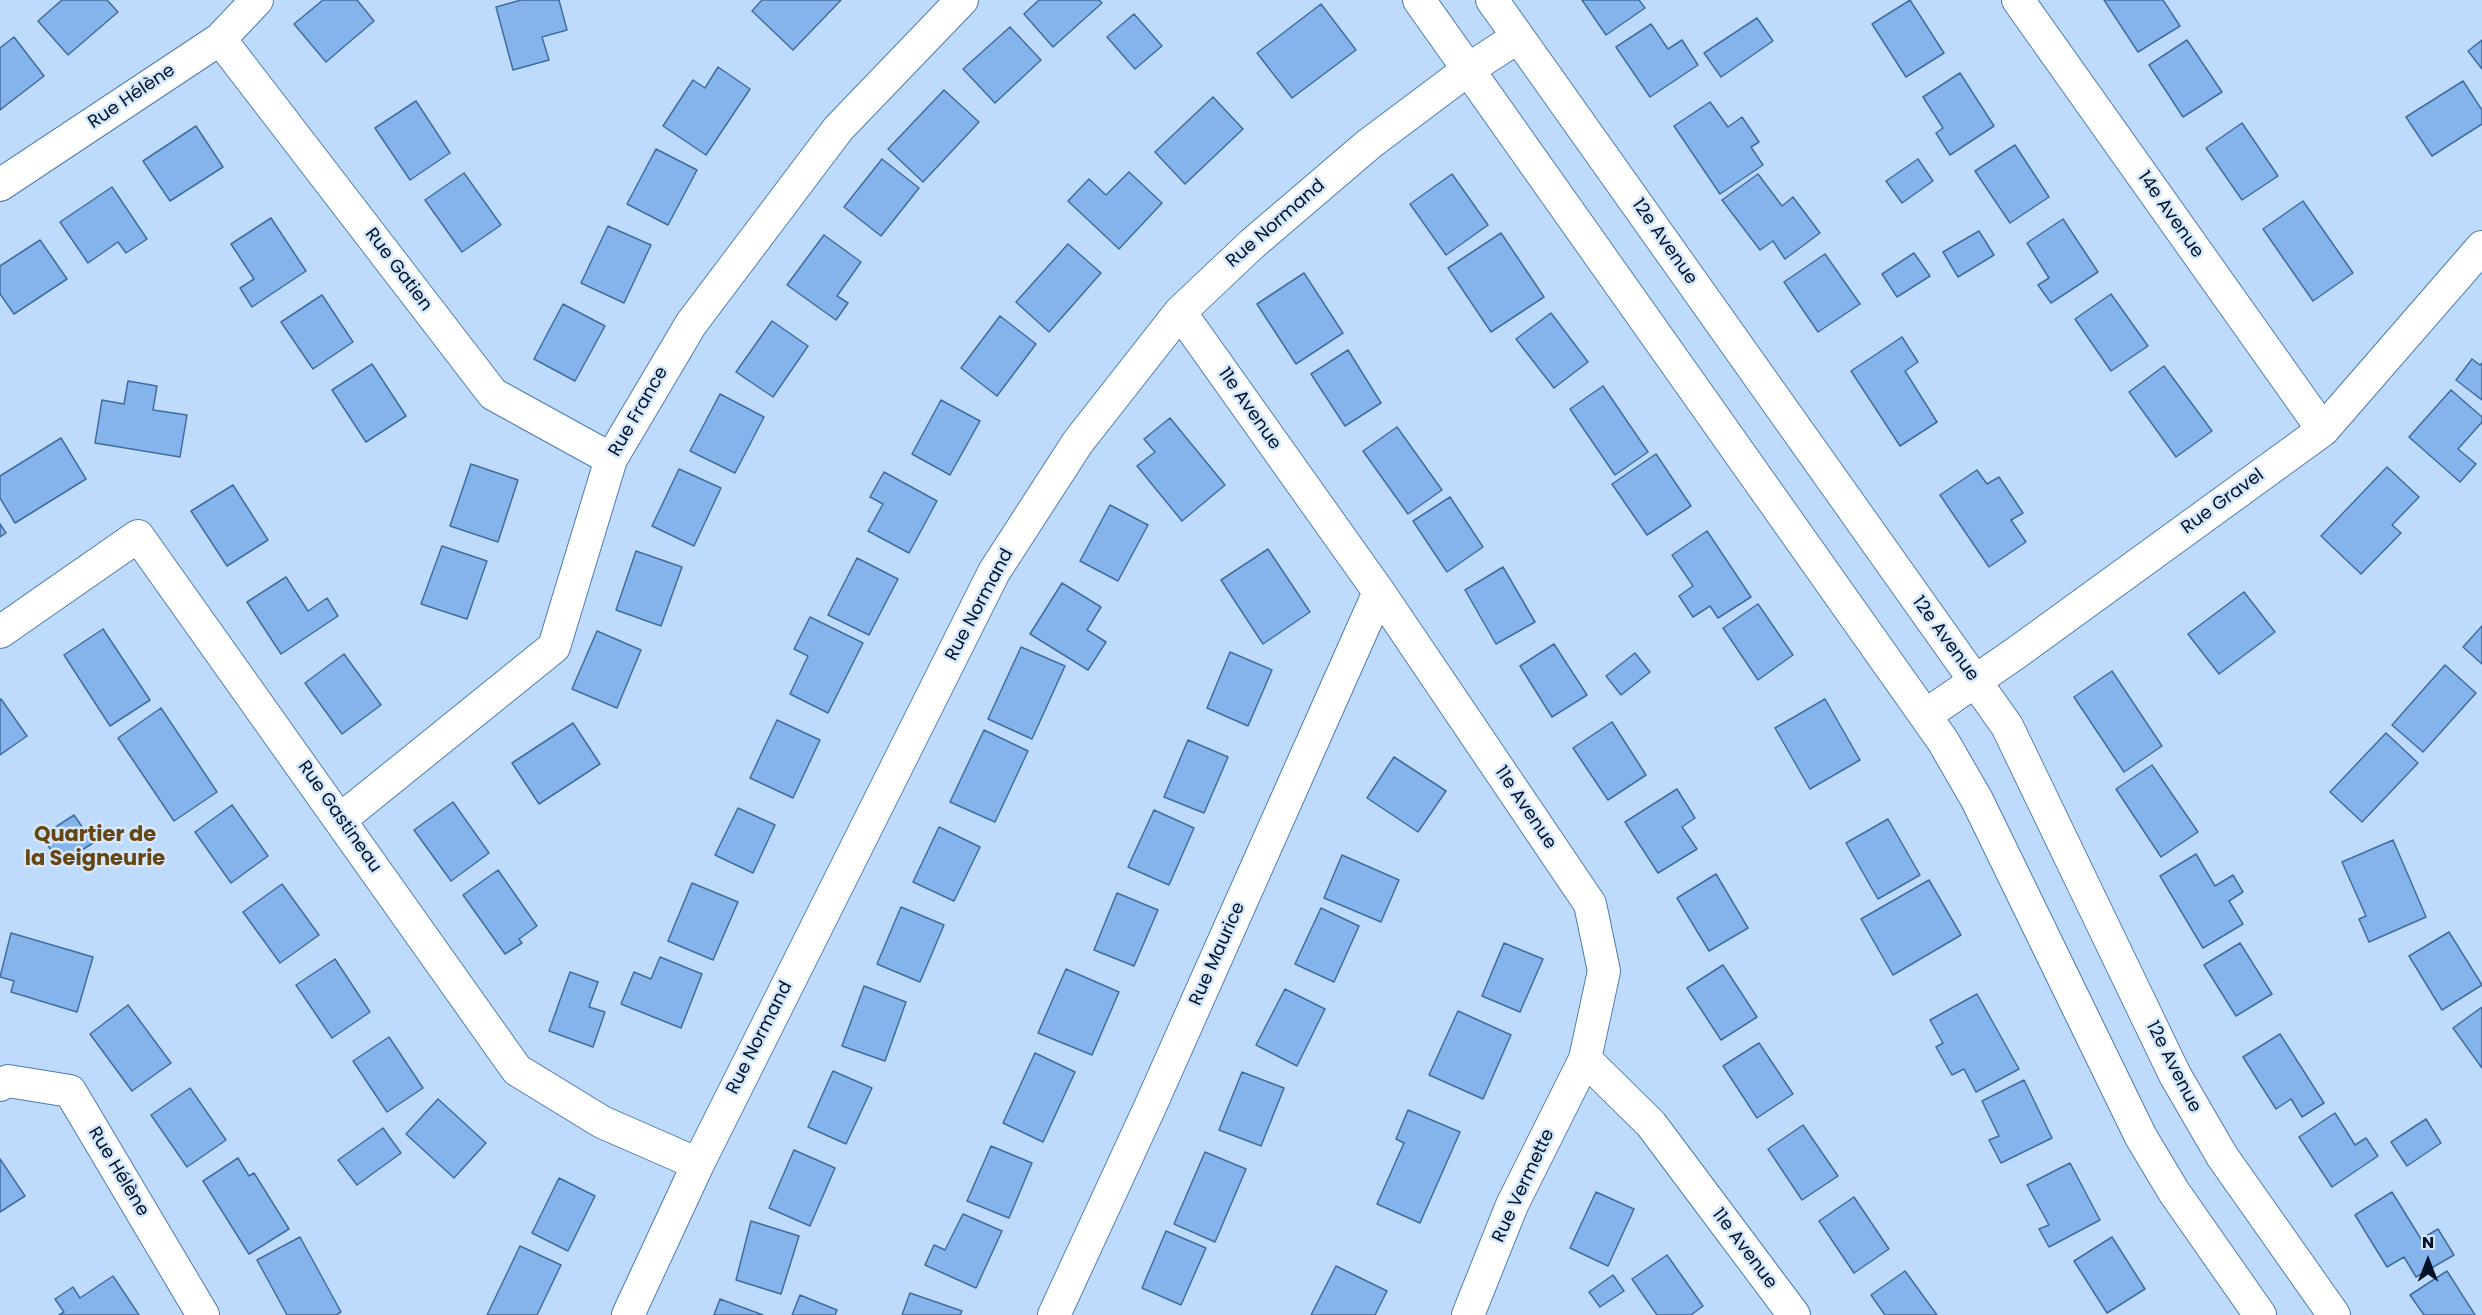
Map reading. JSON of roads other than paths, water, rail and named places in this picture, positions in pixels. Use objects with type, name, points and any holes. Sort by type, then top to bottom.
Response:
[{"type":"street","name":"Rue Hélène","points":[[0,185],[220,39],[257,0]]},
{"type":"street","name":"Rue France","points":[[341,819],[554,646],[611,459],[691,324],[838,129],[962,0]]},
{"type":"street","points":[[1419,0],[1926,715],[1977,801],[2141,1137],[2174,1192],[2260,1315]]},
{"type":"street","name":"12e Avenue","points":[[1492,0],[2007,726],[2175,1075],[2205,1130],[2334,1315]]},
{"type":"street","name":"14e Avenue","points":[[2018,0],[2323,430]]},
{"type":"street","name":"Rue Normand","points":[[628,1315],[698,1164],[994,572],[1078,442],[1180,312],[1252,244],[1368,144],[1469,69],[1518,37]]},
{"type":"street","name":"Rue Gatien","points":[[220,39],[493,394],[611,459]]},
{"type":"street","name":"Rue Gravel","points":[[1926,715],[2323,430],[2482,247]]},
{"type":"street","name":"11e Avenue","points":[[1180,312],[1379,592],[1590,904],[1604,971],[1585,1059],[1651,1124],[1794,1315]]},
{"type":"street","name":"Rue Gastineau","points":[[0,632],[138,536],[518,1070],[602,1122],[698,1164]]},
{"type":"street","name":"Rue Maurice","points":[[1054,1315],[1150,1107],[1379,592]]},
{"type":"street","name":"Rue Vermette","points":[[1468,1315],[1512,1205],[1585,1059]]},
{"type":"street","name":"Rue Hélène","points":[[0,1086],[8,1081],[70,1090],[203,1315]]},
{"type":"district","name":"Quartier de la Seigneurie","points":[[95,848]]}]
